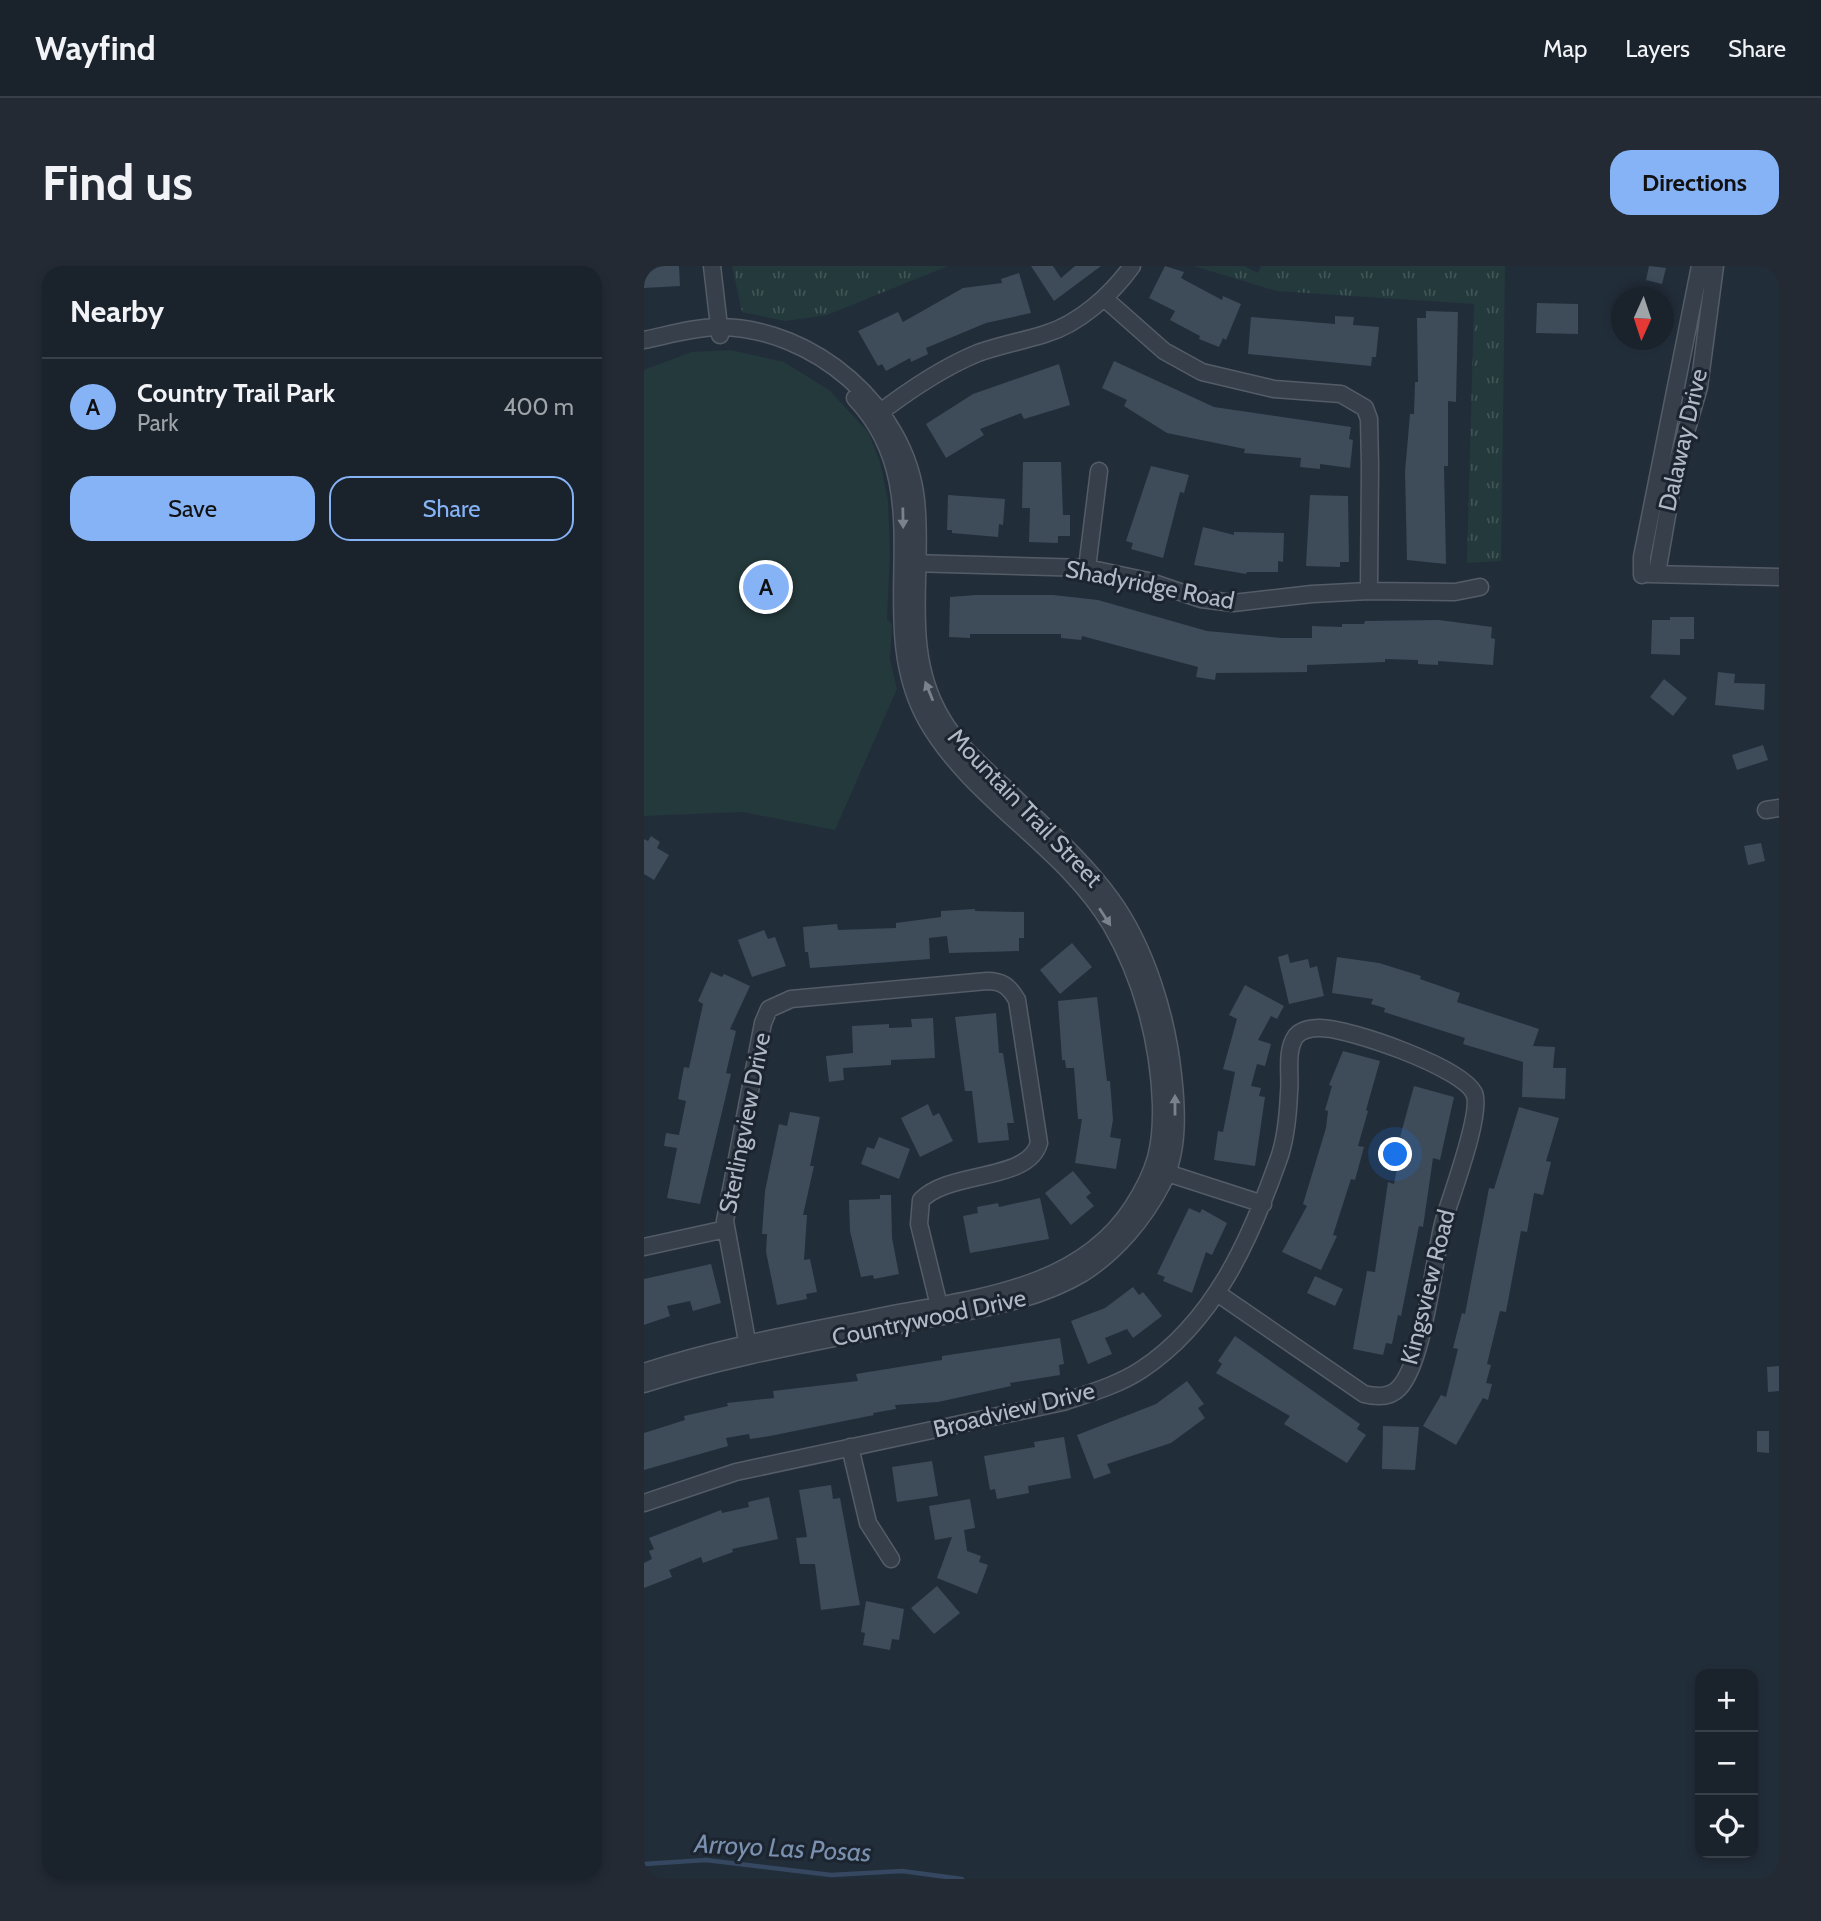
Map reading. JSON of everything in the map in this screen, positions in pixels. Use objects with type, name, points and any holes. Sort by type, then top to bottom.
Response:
[{"type":"street","points":[[712,266],[720,332]]},
{"type":"street","points":[[876,415],[943,370],[977,354],[1059,329],[1104,298],[1132,266]]},
{"type":"street","points":[[1700,266],[1669,410],[1642,557],[1644,574],[1779,577]]},
{"type":"street","name":"Dalaway Drive","points":[[1644,574],[1699,387],[1715,266]]},
{"type":"street","points":[[1104,298],[1164,351],[1202,372],[1274,389],[1341,394],[1365,408],[1369,419],[1370,465],[1368,591]]},
{"type":"street","name":"Mountain Trail Street","points":[[644,348],[720,332]]},
{"type":"street","name":"Mountain Trail Street","points":[[644,340],[720,332],[791,351],[842,385],[876,415],[901,485],[911,563],[904,657],[911,685],[927,721],[946,749],[1085,889],[1101,910],[1124,952],[1155,1044],[1160,1077],[1161,1171]]},
{"type":"street","points":[[1087,568],[1099,471]]},
{"type":"street","name":"Shadyridge Road","points":[[911,563],[1087,568],[1148,581],[1200,599],[1233,603],[1368,591],[1455,592],[1480,587]]},
{"type":"street","name":"Sterlingview Drive","points":[[748,1349],[726,1229],[730,1185],[763,1023],[769,1009],[791,999],[1000,981],[1009,987],[1021,1012],[1039,1143],[1037,1152],[1019,1166],[953,1181],[934,1188],[921,1200],[919,1224],[940,1311]]},
{"type":"street","name":"Broadview Drive","points":[[644,1503],[736,1472],[1050,1405],[1113,1385],[1140,1371],[1168,1350],[1217,1293],[1243,1249],[1280,1157],[1290,1092],[1290,1055],[1295,1038],[1301,1032],[1330,1028],[1404,1051],[1458,1077],[1473,1090],[1476,1098]]},
{"type":"street","name":"Kingsview Road","points":[[1217,1293],[1364,1394],[1383,1396],[1398,1389],[1415,1353],[1441,1232],[1473,1127],[1476,1098]]},
{"type":"street","points":[[1161,1171],[1262,1204]]},
{"type":"street","name":"Countrywood Drive","points":[[644,1372],[940,1311],[1033,1283],[1092,1252],[1122,1222],[1161,1171]]},
{"type":"street","points":[[644,1247],[726,1229]]},
{"type":"street","name":"Countrywood Drive","points":[[644,1384],[748,1349]]},
{"type":"street","points":[[850,1447],[868,1523],[891,1559]]},
{"type":"green space","points":[[732,266],[948,266],[827,315],[785,321],[742,312]]},
{"type":"green space","points":[[1194,266],[1244,266],[1258,273],[1261,266],[1505,266],[1501,561],[1467,563],[1474,304],[1276,291]]},
{"type":"green space","points":[[731,350],[784,362],[829,390],[868,432],[880,462],[888,500],[890,554],[887,619],[892,624],[890,659],[897,689],[835,830],[742,812],[644,816],[644,370],[691,352]]},
{"type":"building","points":[[644,266],[679,266],[680,286],[644,288]]},
{"type":"building","points":[[1031,266],[1053,266],[1061,278],[1075,266],[1101,266],[1054,301]]},
{"type":"building","points":[[1165,266],[1184,272],[1181,278],[1222,300],[1223,296],[1241,304],[1226,340],[1223,338],[1219,347],[1199,339],[1200,336],[1170,320],[1175,311],[1149,298]]},
{"type":"building","points":[[1649,266],[1666,268],[1662,284],[1646,280]]},
{"type":"building","points":[[1019,273],[1031,313],[986,323],[926,348],[928,354],[911,362],[910,358],[886,371],[882,364],[878,366],[858,331],[898,312],[903,322],[963,288],[1002,283],[1001,279]]},
{"type":"building","points":[[1537,303],[1578,304],[1578,334],[1536,333]]},
{"type":"building","points":[[1426,311],[1458,312],[1456,402],[1448,401],[1448,466],[1444,466],[1446,564],[1407,560],[1405,472],[1410,414],[1414,414],[1415,382],[1418,382],[1417,318],[1426,318]]},
{"type":"building","points":[[1335,316],[1354,317],[1353,325],[1379,327],[1376,357],[1372,357],[1371,366],[1248,354],[1251,317],[1335,324]]},
{"type":"building","points":[[1114,361],[1214,407],[1351,427],[1349,439],[1353,440],[1350,468],[1320,464],[1320,469],[1300,467],[1301,458],[1244,453],[1245,449],[1167,433],[1124,406],[1127,400],[1102,388]]},
{"type":"building","points":[[1059,364],[1070,405],[1024,419],[1021,413],[980,429],[984,435],[946,458],[926,424],[973,394]]},
{"type":"building","points":[[1023,462],[1061,462],[1063,515],[1070,515],[1070,536],[1058,536],[1058,543],[1029,542],[1030,508],[1022,508]]},
{"type":"building","points":[[1151,466],[1189,475],[1184,493],[1180,492],[1163,558],[1131,549],[1133,543],[1126,541]]},
{"type":"building","points":[[948,495],[1005,499],[1003,525],[999,524],[998,537],[952,533],[952,530],[947,530]]},
{"type":"building","points":[[1310,495],[1348,496],[1349,562],[1340,562],[1340,567],[1306,566]]},
{"type":"building","points":[[1203,527],[1234,535],[1234,532],[1284,533],[1283,562],[1278,561],[1278,572],[1246,574],[1194,565]]},
{"type":"building","points":[[1053,595],[1098,600],[1207,631],[1282,638],[1312,638],[1312,626],[1342,627],[1342,624],[1364,624],[1365,621],[1439,620],[1492,627],[1491,638],[1495,639],[1493,665],[1438,661],[1438,665],[1418,664],[1418,660],[1385,659],[1385,662],[1307,665],[1307,672],[1216,673],[1215,680],[1196,677],[1198,667],[1082,636],[1081,640],[1061,638],[1061,634],[970,634],[970,638],[949,637],[950,597]]},
{"type":"building","points":[[1670,617],[1694,617],[1694,639],[1680,639],[1680,655],[1651,654],[1652,620],[1670,620]]},
{"type":"building","points":[[1718,672],[1735,674],[1734,683],[1765,684],[1764,710],[1715,705]]},
{"type":"building","points":[[1664,679],[1687,698],[1673,716],[1650,697]]},
{"type":"building","points":[[1763,745],[1768,760],[1737,770],[1732,755]]},
{"type":"building","points":[[651,836],[660,842],[657,848],[669,855],[654,880],[644,874],[644,839],[648,841]]},
{"type":"building","points":[[1761,843],[1765,861],[1748,865],[1744,846]]},
{"type":"building","points":[[975,909],[1024,912],[1024,938],[1019,938],[1019,951],[949,953],[947,936],[929,938],[930,959],[810,968],[808,952],[805,952],[803,927],[837,924],[838,930],[896,928],[896,923],[941,917],[941,911]]},
{"type":"building","points":[[764,930],[768,939],[775,937],[786,966],[752,977],[738,940]]},
{"type":"building","points":[[1072,943],[1092,967],[1060,994],[1040,970]]},
{"type":"building","points":[[1288,954],[1290,963],[1308,959],[1310,968],[1317,966],[1324,996],[1289,1004],[1278,957]]},
{"type":"building","points":[[1337,957],[1379,963],[1421,976],[1420,979],[1460,993],[1457,1002],[1539,1029],[1533,1046],[1555,1047],[1553,1068],[1566,1068],[1565,1099],[1522,1097],[1523,1062],[1463,1044],[1465,1038],[1384,1012],[1385,1008],[1371,1004],[1373,999],[1332,993]]},
{"type":"building","points":[[711,972],[722,977],[724,974],[750,986],[730,1029],[736,1031],[726,1073],[731,1074],[700,1204],[667,1198],[677,1148],[664,1146],[666,1133],[679,1135],[686,1101],[678,1099],[684,1067],[689,1068],[703,1004],[698,1001]]},
{"type":"building","points":[[1245,985],[1284,1006],[1277,1019],[1271,1016],[1258,1040],[1271,1044],[1265,1066],[1257,1064],[1251,1086],[1261,1088],[1259,1096],[1265,1097],[1255,1166],[1214,1160],[1218,1131],[1223,1132],[1235,1072],[1223,1069],[1237,1019],[1229,1015]]},
{"type":"building","points":[[1097,997],[1107,1081],[1110,1081],[1113,1120],[1110,1137],[1121,1139],[1116,1169],[1075,1163],[1082,1119],[1078,1119],[1074,1068],[1066,1068],[1065,1060],[1062,1060],[1058,1001]]},
{"type":"building","points":[[996,1013],[999,1053],[1003,1053],[1014,1123],[1007,1123],[1009,1140],[978,1143],[972,1091],[965,1091],[955,1017]]},
{"type":"building","points":[[933,1018],[935,1058],[891,1060],[891,1065],[843,1068],[844,1080],[829,1082],[826,1056],[853,1053],[852,1026],[889,1024],[889,1028],[912,1027],[911,1019]]},
{"type":"building","points":[[1343,1051],[1380,1061],[1358,1146],[1364,1147],[1355,1180],[1351,1179],[1333,1235],[1337,1236],[1321,1270],[1282,1252],[1307,1206],[1303,1204],[1326,1128],[1328,1111],[1325,1110],[1332,1086],[1329,1085]]},
{"type":"building","points":[[1414,1086],[1454,1097],[1440,1160],[1433,1158],[1423,1227],[1419,1226],[1401,1316],[1398,1315],[1392,1344],[1386,1343],[1383,1355],[1353,1349],[1367,1271],[1375,1272],[1388,1182],[1394,1184],[1403,1138],[1400,1137]]},
{"type":"building","points":[[928,1104],[933,1116],[939,1113],[953,1141],[920,1157],[901,1118]]},
{"type":"building","points":[[1519,1107],[1559,1118],[1546,1161],[1551,1162],[1543,1195],[1534,1193],[1527,1232],[1521,1231],[1506,1312],[1500,1311],[1487,1364],[1491,1365],[1486,1383],[1492,1384],[1488,1400],[1483,1398],[1456,1445],[1423,1426],[1441,1395],[1446,1397],[1458,1349],[1453,1348],[1462,1313],[1465,1314],[1489,1188],[1494,1189]]},
{"type":"building","points":[[790,1112],[820,1117],[810,1166],[814,1166],[803,1215],[807,1215],[804,1260],[810,1259],[817,1292],[806,1294],[807,1299],[777,1305],[766,1252],[767,1234],[762,1234],[765,1191],[779,1124],[787,1126]]},
{"type":"building","points":[[879,1137],[910,1149],[899,1179],[861,1164],[867,1147],[874,1149]]},
{"type":"building","points":[[1073,1171],[1091,1193],[1086,1197],[1094,1206],[1071,1225],[1045,1193]]},
{"type":"building","points":[[880,1195],[891,1195],[892,1238],[899,1274],[874,1279],[873,1275],[861,1277],[850,1231],[849,1200],[880,1199]]},
{"type":"building","points":[[1040,1198],[1049,1239],[970,1253],[963,1216],[978,1213],[977,1207],[998,1203],[999,1207]]},
{"type":"building","points":[[1189,1208],[1200,1213],[1202,1209],[1227,1223],[1212,1255],[1206,1252],[1192,1293],[1163,1281],[1165,1277],[1157,1274]]},
{"type":"building","points":[[711,1264],[721,1303],[693,1311],[690,1301],[667,1306],[670,1316],[644,1325],[644,1279]]},
{"type":"building","points":[[1315,1276],[1343,1289],[1335,1306],[1307,1293]]},
{"type":"building","points":[[1133,1287],[1139,1295],[1143,1292],[1162,1316],[1133,1338],[1127,1329],[1105,1338],[1112,1354],[1088,1364],[1071,1321],[1105,1308]]},
{"type":"building","points":[[1235,1336],[1360,1424],[1357,1429],[1366,1435],[1347,1463],[1284,1424],[1290,1416],[1216,1373],[1222,1364],[1218,1361]]},
{"type":"building","points":[[1060,1338],[1064,1364],[1059,1365],[1060,1375],[1010,1383],[1011,1386],[938,1402],[895,1405],[896,1409],[873,1413],[874,1415],[770,1436],[750,1439],[749,1434],[726,1438],[728,1446],[644,1470],[644,1433],[685,1420],[684,1416],[728,1406],[727,1403],[774,1398],[773,1391],[858,1381],[856,1374],[942,1360],[942,1356]]},
{"type":"building","points":[[1779,1366],[1779,1391],[1768,1392],[1767,1367]]},
{"type":"building","points":[[1187,1381],[1204,1404],[1198,1408],[1205,1418],[1171,1443],[1107,1464],[1111,1473],[1094,1479],[1077,1435],[1156,1404]]},
{"type":"building","points":[[1383,1426],[1419,1427],[1415,1470],[1382,1469]]},
{"type":"building","points":[[1757,1431],[1769,1431],[1769,1453],[1757,1452]]},
{"type":"building","points":[[1064,1437],[1071,1478],[1028,1486],[1029,1493],[997,1499],[995,1489],[990,1490],[984,1456],[1035,1447],[1034,1442]]},
{"type":"building","points":[[932,1461],[938,1496],[897,1502],[892,1467]]},
{"type":"building","points":[[831,1485],[833,1499],[840,1498],[860,1605],[821,1610],[815,1564],[800,1564],[796,1538],[807,1537],[799,1490]]},
{"type":"building","points":[[769,1497],[778,1539],[732,1549],[733,1552],[703,1563],[701,1557],[669,1570],[672,1577],[644,1588],[644,1563],[652,1559],[649,1551],[654,1549],[649,1538],[721,1510],[722,1513],[749,1507],[748,1502]]},
{"type":"building","points":[[970,1499],[975,1528],[964,1530],[967,1551],[981,1556],[979,1562],[988,1565],[977,1594],[937,1578],[952,1537],[935,1540],[929,1506]]},
{"type":"building","points":[[937,1586],[960,1613],[934,1634],[911,1608]]},
{"type":"building","points":[[866,1601],[904,1609],[899,1640],[892,1639],[890,1650],[863,1645],[865,1633],[861,1632]]},
{"type":"waterway","name":"Arroyo Las Posas","points":[[644,1864],[706,1860],[831,1875],[902,1871],[962,1879]]},
{"type":"place","name":"Country Trail Park","points":[[766,587]]}]
